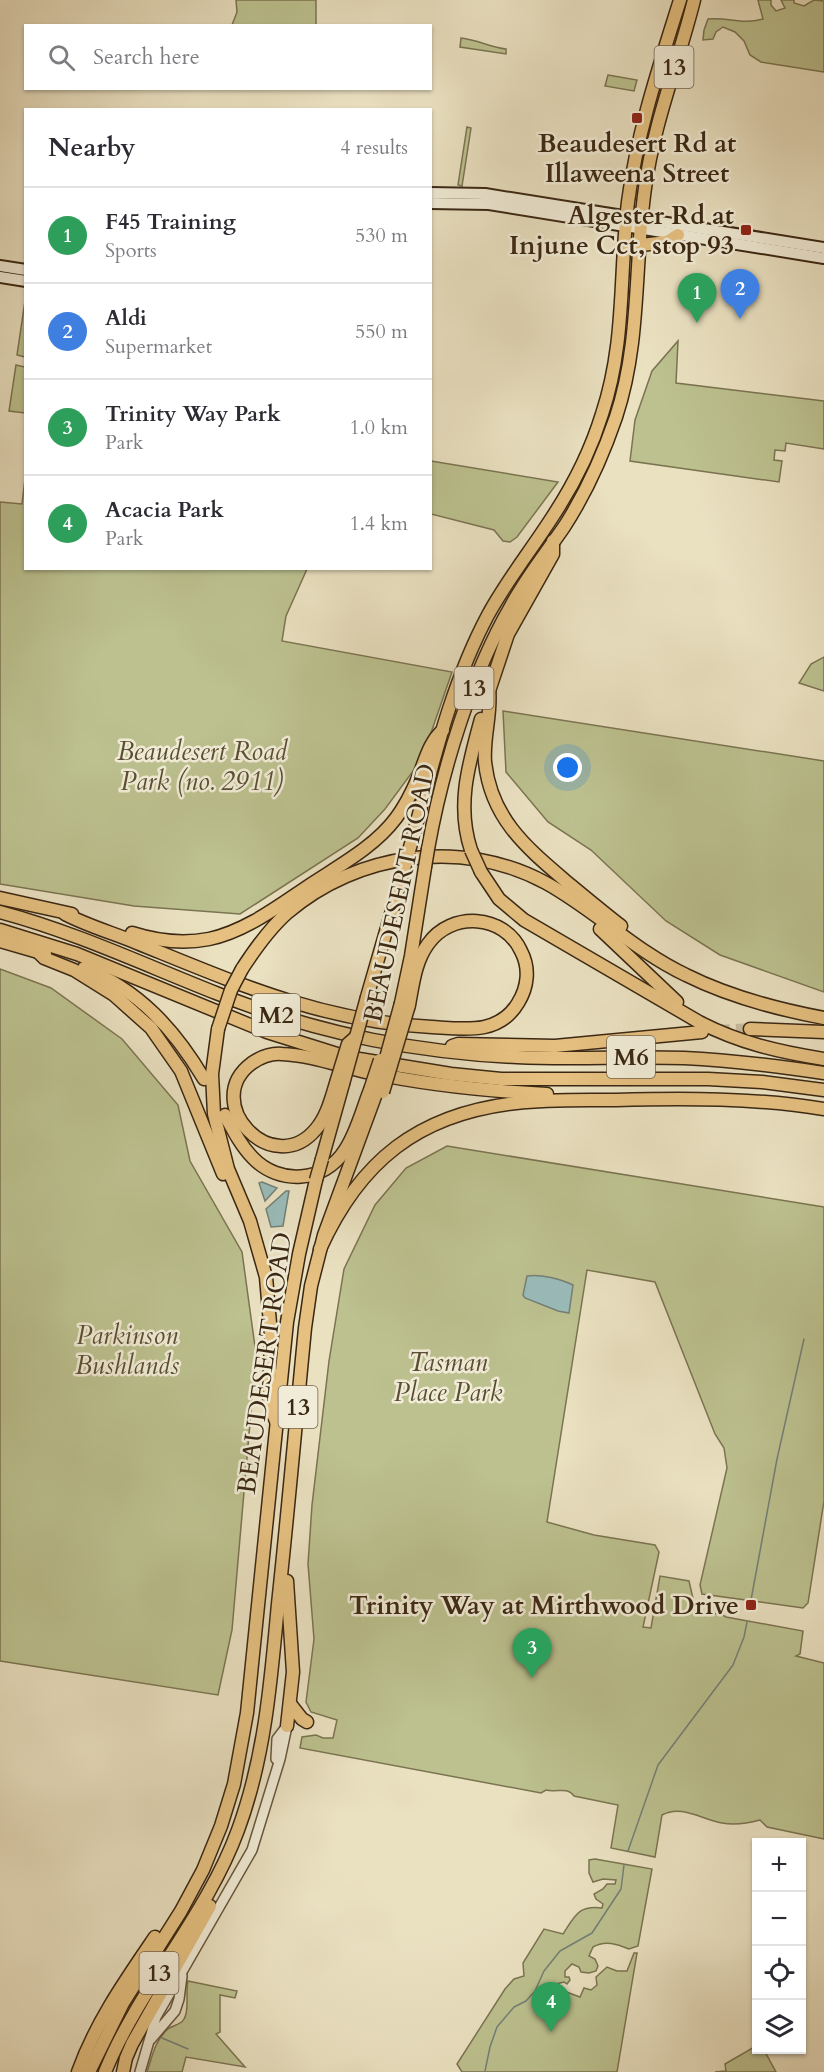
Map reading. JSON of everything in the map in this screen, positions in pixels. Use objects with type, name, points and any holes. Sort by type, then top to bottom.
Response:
[{"type":"highway","name":"BEAUDESERT ROAD","points":[[181,1911],[203,1870],[221,1826],[239,1763],[246,1719],[276,1421],[293,1286],[304,1226],[348,1044],[356,1037],[457,684],[478,634],[499,597],[571,487],[596,432],[613,375],[618,347],[633,167],[642,124],[680,0]]},
{"type":"highway","name":"BEAUDESERT ROAD","points":[[227,1859],[247,1804],[266,1722],[306,1317],[320,1249],[376,1094],[380,1060],[389,1051],[405,1004],[425,867],[442,781],[479,672],[510,606],[575,508],[592,477],[621,403],[635,335],[640,245],[648,166],[655,131],[694,0]]},
{"type":"highway","points":[[640,245],[667,242],[678,235]]},
{"type":"highway","points":[[554,541],[553,554],[508,634],[489,689],[465,783],[465,824],[471,850],[481,872],[500,898],[524,920],[701,1027],[757,1046],[824,1059]]},
{"type":"highway","points":[[489,689],[490,699],[484,746],[486,770],[496,802],[510,828],[522,843],[548,866],[614,921],[678,965],[685,975]]},
{"type":"highway","points":[[0,898],[75,915],[143,937],[163,940],[207,939],[235,931],[312,884],[382,835],[408,799],[434,738],[443,730]]},
{"type":"highway","points":[[276,1421],[269,1405],[271,1335],[267,1288],[257,1241],[228,1169],[214,1114],[212,1074],[218,1029],[231,990],[242,969],[271,930],[286,914],[307,898],[353,873],[397,860],[442,856],[494,863],[536,879],[685,975],[750,1002],[824,1018]]},
{"type":"highway","points":[[579,905],[584,916],[622,948],[664,991],[696,1015],[701,1027]]},
{"type":"highway","name":"M2","points":[[0,912],[105,946],[218,994],[292,1020],[371,1039],[436,1050],[458,1044],[555,1046],[701,1027]]},
{"type":"highway","points":[[65,914],[238,985],[340,1015],[415,1027],[473,1029],[502,1021],[516,1007],[525,988],[527,971],[520,948],[509,935],[492,924],[473,920],[446,927],[433,937],[418,964],[405,1004],[376,1094],[345,1151],[327,1168],[305,1176],[287,1177],[262,1167],[247,1152],[225,1115]]},
{"type":"highway","name":"M2","points":[[0,930],[77,954],[257,1028],[337,1054],[366,1060],[451,1074],[501,1079],[708,1078],[824,1090]]},
{"type":"highway","points":[[0,941],[38,952],[104,977],[139,999],[172,1032],[204,1079]]},
{"type":"highway","points":[[38,952],[44,958],[74,970],[114,994],[151,1028],[181,1071],[221,1171],[231,1191],[243,1205]]},
{"type":"highway","points":[[750,1029],[824,1032]]},
{"type":"highway","name":"M6","points":[[436,1050],[517,1057],[652,1057],[719,1060],[824,1074]]},
{"type":"highway","points":[[339,1084],[320,1125],[310,1135],[295,1143],[275,1145],[262,1142],[246,1130],[236,1113],[234,1100],[236,1089],[244,1071],[261,1058],[276,1054],[293,1055],[370,1073],[429,1083],[498,1091],[577,1095],[586,1100]]},
{"type":"highway","points":[[320,1249],[339,1211],[360,1181],[393,1149],[428,1127],[454,1116],[503,1104],[528,1102],[683,1098],[741,1100],[824,1109]]},
{"type":"highway","points":[[282,1565],[288,1581],[293,1664],[291,1705],[287,1726]]},
{"type":"highway","points":[[291,1705],[307,1722]]},
{"type":"highway","points":[[123,2072],[132,2044],[205,1916],[225,1871],[227,1859]]},
{"type":"highway","name":"13","points":[[105,2072],[138,2007],[192,1922],[227,1859]]},
{"type":"highway","points":[[78,2072],[100,2020],[124,1980],[167,1920],[181,1911]]},
{"type":"highway","name":"13","points":[[89,2072],[123,2003],[181,1911]]},
{"type":"highway","points":[[73,2072],[86,2050]]},
{"type":"main road","points":[[432,193],[485,194],[627,222]]},
{"type":"main road","points":[[432,203],[489,204],[824,248]]},
{"type":"main road","points":[[642,224],[678,235],[824,258]]},
{"type":"main road","points":[[0,266],[22,275]]},
{"type":"main road","points":[[0,277],[22,275]]},
{"type":"street","points":[[140,2072],[156,2017],[252,1850],[280,1759],[287,1726]]},
{"type":"street","points":[[149,2042],[173,2015],[183,1973]]},
{"type":"street","points":[[163,2004],[177,2005]]},
{"type":"green space","points":[[236,0],[316,0],[316,24],[232,24],[237,12]]},
{"type":"green space","points":[[758,0],[771,0],[771,5],[776,11],[785,8],[781,0],[794,0],[794,3],[804,6],[814,0],[824,1],[824,72],[761,62],[750,55],[744,41],[735,32],[723,27],[716,32],[713,39],[703,40],[708,19],[755,21],[763,19]]},
{"type":"green space","points":[[461,38],[506,49],[506,54],[460,47]]},
{"type":"green space","points":[[608,75],[637,80],[634,91],[605,86]]},
{"type":"green space","points":[[467,127],[471,128],[462,186],[458,185]]},
{"type":"green space","points":[[24,308],[24,357],[17,355]]},
{"type":"green space","points":[[678,341],[676,383],[824,401],[824,449],[786,443],[785,451],[775,450],[774,460],[782,461],[779,482],[630,461],[635,420],[652,371]]},
{"type":"green space","points":[[16,365],[24,367],[24,413],[9,411]]},
{"type":"green space","points":[[432,461],[558,482],[517,537],[510,542],[503,541],[494,530],[432,514]]},
{"type":"green space","name":"Beaudesert Road Park (no. 2911)","points":[[24,487],[24,570],[307,570],[286,616],[282,641],[452,672],[422,759],[385,809],[358,838],[240,914],[134,906],[0,884],[0,502],[22,504]]},
{"type":"green space","points":[[824,657],[824,691],[799,683],[811,664]]},
{"type":"green space","points":[[503,711],[824,761],[824,992],[720,955],[666,921],[591,850],[548,822],[506,772]]},
{"type":"green space","name":"Parkinson Bushlands","points":[[0,969],[51,988],[122,1039],[178,1105],[190,1161],[242,1252],[256,1354],[232,1630],[218,1695],[0,1661]]},
{"type":"green space","name":"Tasman Place Park","points":[[447,1146],[824,1207],[824,1501],[808,1603],[803,1608],[702,1594],[700,1585],[727,1468],[724,1448],[715,1434],[655,1282],[587,1270],[547,1522],[594,1535],[655,1545],[659,1552],[643,1627],[651,1628],[660,1576],[689,1581],[696,1612],[721,1614],[726,1617],[803,1631],[800,1654],[796,1656],[824,1663],[824,1839],[767,1827],[760,1820],[726,1824],[677,1811],[662,1815],[655,1857],[611,1848],[618,1805],[574,1796],[565,1790],[546,1790],[541,1793],[300,1748],[302,1737],[316,1735],[333,1738],[337,1720],[311,1712],[306,1702],[314,1639],[308,1564],[312,1505],[329,1361],[344,1269],[375,1205],[406,1168]]},
{"type":"green space","points":[[595,1859],[652,1869],[638,1946],[629,1949],[606,1943],[593,1947],[589,1956],[595,1959],[598,1966],[596,1971],[581,1972],[579,1967],[572,1964],[565,1971],[565,1977],[569,1977],[570,1980],[567,1984],[564,1982],[556,1984],[554,1990],[561,1990],[580,1997],[584,1988],[591,1990],[597,1985],[596,1977],[607,1967],[617,1971],[627,1971],[634,1953],[637,1953],[617,2072],[462,2072],[457,2064],[505,1989],[514,1979],[524,1976],[523,1963],[544,1929],[563,1934],[574,1917],[582,1910],[602,1908],[603,1904],[596,1899],[594,1894],[607,1884],[615,1884],[616,1880],[603,1879],[593,1882],[589,1873],[589,1860]]},
{"type":"green space","points":[[188,1981],[237,1991],[235,1998],[220,1995],[220,2032],[216,2034],[245,2067],[186,2057],[182,2072],[147,2072],[160,2038],[168,2029],[181,2023],[186,2015]]},
{"type":"green space","points":[[752,2048],[752,2054],[766,2054],[776,2072],[715,2072],[726,2071],[725,2064]]},
{"type":"water","points":[[259,1183],[277,1188],[265,1201]]},
{"type":"water","points":[[286,1191],[289,1191],[283,1226],[271,1227],[266,1209]]},
{"type":"water","points":[[527,1276],[551,1278],[573,1285],[569,1313],[525,1298],[523,1295]]},
{"type":"waterway","points":[[751,1600],[777,1459],[804,1339]]},
{"type":"waterway","points":[[628,1851],[658,1765],[733,1665],[747,1622]]},
{"type":"waterway","points":[[485,2071],[497,2027],[514,2007],[526,2001],[535,1991],[544,1971],[560,1951],[592,1933],[621,1889],[624,1865]]},
{"type":"waterway","points":[[162,2038],[188,2049]]},
{"type":"tunnel","points":[[718,1031],[750,1029]]},
{"type":"place","name":"Beaudesert Rd at Illaweena Street","points":[[637,118]]},
{"type":"place","name":"Algester Rd at Injune Cct, stop 93","points":[[746,230]]},
{"type":"place","name":"Aldi","points":[[740,319]]},
{"type":"place","name":"F45 Training","points":[[697,323]]},
{"type":"place","name":"Trinity Way at Mirthwood Drive","points":[[751,1605]]},
{"type":"place","name":"Trinity Way Park","points":[[532,1678]]},
{"type":"place","name":"Acacia Park","points":[[551,2032]]}]
